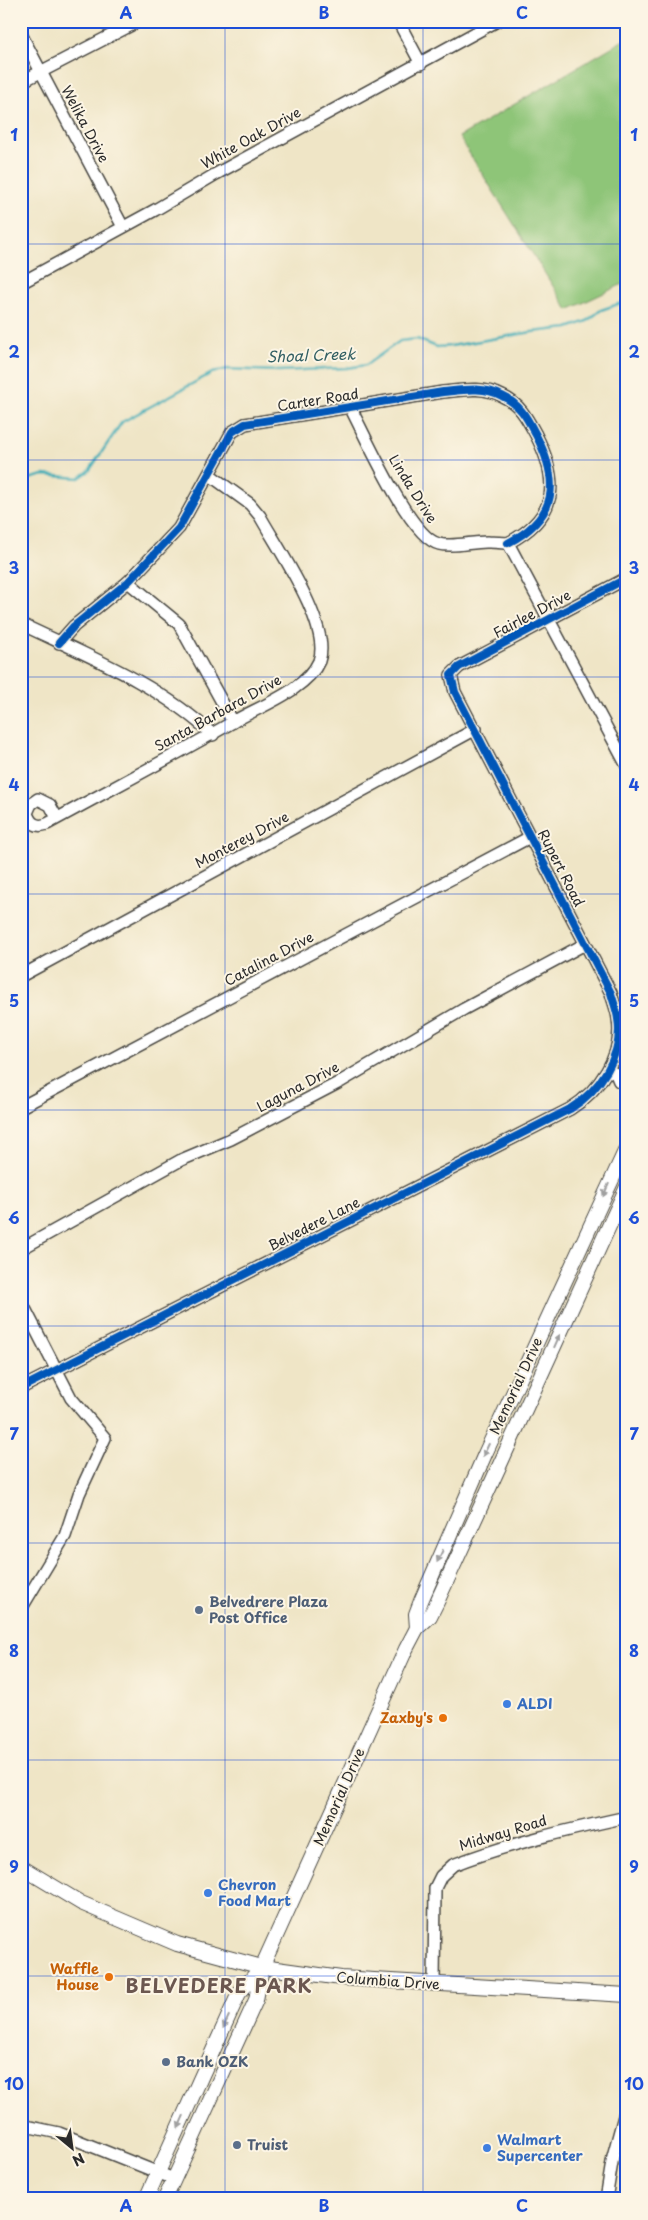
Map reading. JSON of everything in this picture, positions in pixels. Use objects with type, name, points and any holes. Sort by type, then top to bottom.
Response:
[{"type":"main road","name":"Memorial Drive","points":[[417,1628],[416,1614],[471,1484],[627,1147]]},
{"type":"main road","name":"Memorial Drive","points":[[165,2199],[256,2000],[262,1967],[406,1649],[417,1628],[430,1616],[437,1602],[627,1187]]},
{"type":"main road","name":"Columbia Drive","points":[[21,1867],[81,1903],[177,1944],[262,1967],[341,1978],[627,1995]]},
{"type":"main road","name":"Memorial Drive","points":[[146,2199],[239,1993],[262,1967]]},
{"type":"street","points":[[21,82],[139,21]]},
{"type":"street","points":[[398,21],[421,64]]},
{"type":"street","name":"White Oak Drive","points":[[21,283],[496,21]]},
{"type":"street","name":"Welika Drive","points":[[21,34],[123,227]]},
{"type":"street","name":"Carter Road","points":[[59,643],[74,626],[128,582],[179,528],[210,475],[232,432],[246,424],[473,389],[490,391],[519,406],[544,450],[553,483],[551,497],[543,513],[524,533],[508,544]]},
{"type":"street","name":"Linda Drive","points":[[350,407],[392,489],[414,524],[426,537],[438,544],[489,542],[508,544]]},
{"type":"street","name":"Santa Barbara Drive","points":[[57,818],[277,699],[308,676],[319,661],[320,642],[317,624],[310,606],[260,516],[250,504],[210,475]]},
{"type":"street","points":[[508,544],[627,766]]},
{"type":"street","name":"Fairlee Drive","points":[[451,675],[459,667],[627,578]]},
{"type":"street","points":[[128,582],[179,624],[233,722]]},
{"type":"street","points":[[21,624],[156,690],[193,716],[213,734]]},
{"type":"street","name":"Rupert Road","points":[[451,675],[455,692],[476,729],[611,993],[618,1019],[618,1043],[612,1072]]},
{"type":"street","name":"Monterey Drive","points":[[21,976],[476,729]]},
{"type":"street","name":"Catalina Drive","points":[[21,1108],[530,837]]},
{"type":"street","name":"Laguna Drive","points":[[21,1249],[181,1160],[231,1139],[340,1082],[406,1046],[464,1009],[585,944]]},
{"type":"street","points":[[627,1067],[612,1072],[619,1081],[627,1084]]},
{"type":"street","name":"Belvedere Lane","points":[[21,1388],[570,1109],[593,1092],[612,1072]]},
{"type":"street","points":[[21,1301],[72,1398],[105,1438],[79,1494],[68,1531],[21,1609]]},
{"type":"street","name":"Midway Road","points":[[434,1984],[435,1888],[446,1870],[453,1865],[502,1846],[627,1817]]},
{"type":"street","points":[[606,2199],[613,2156],[627,2105]]},
{"type":"street","points":[[21,2125],[59,2134],[174,2179]]},
{"type":"green space","points":[[627,38],[627,282],[568,310],[459,137]]},
{"type":"waterway","name":"Shoal Creek","points":[[21,481],[44,475],[79,478],[89,471],[122,422],[212,373],[227,369],[279,371],[347,368],[366,365],[400,341],[417,339],[437,347],[451,346],[532,332],[568,328],[587,321],[601,310],[627,301]]},
{"type":"cycle path","points":[[59,643],[74,626],[128,582],[179,528],[232,432],[245,424],[443,392],[480,390],[502,396],[518,407],[536,435],[544,452],[551,483],[550,497],[545,510],[537,522],[525,533],[508,543]]},
{"type":"cycle path","points":[[21,1388],[570,1109],[600,1082],[613,1059],[619,1032],[611,993],[455,692],[451,675],[459,667],[627,578]]},
{"type":"place","name":"Belvedrere Plaza Post Office","points":[[199,1610]]},
{"type":"place","name":"ALDI","points":[[507,1704]]},
{"type":"place","name":"Zaxby's","points":[[443,1718]]},
{"type":"place","name":"Chevron Food Mart","points":[[208,1893]]},
{"type":"place","name":"Waffle House","points":[[109,1977]]},
{"type":"place","name":"Bank OZK","points":[[166,2062]]},
{"type":"place","name":"Truist","points":[[237,2145]]},
{"type":"place","name":"Walmart Supercenter","points":[[487,2148]]},
{"type":"district","name":"BELVEDERE PARK","points":[[219,1986]]}]
